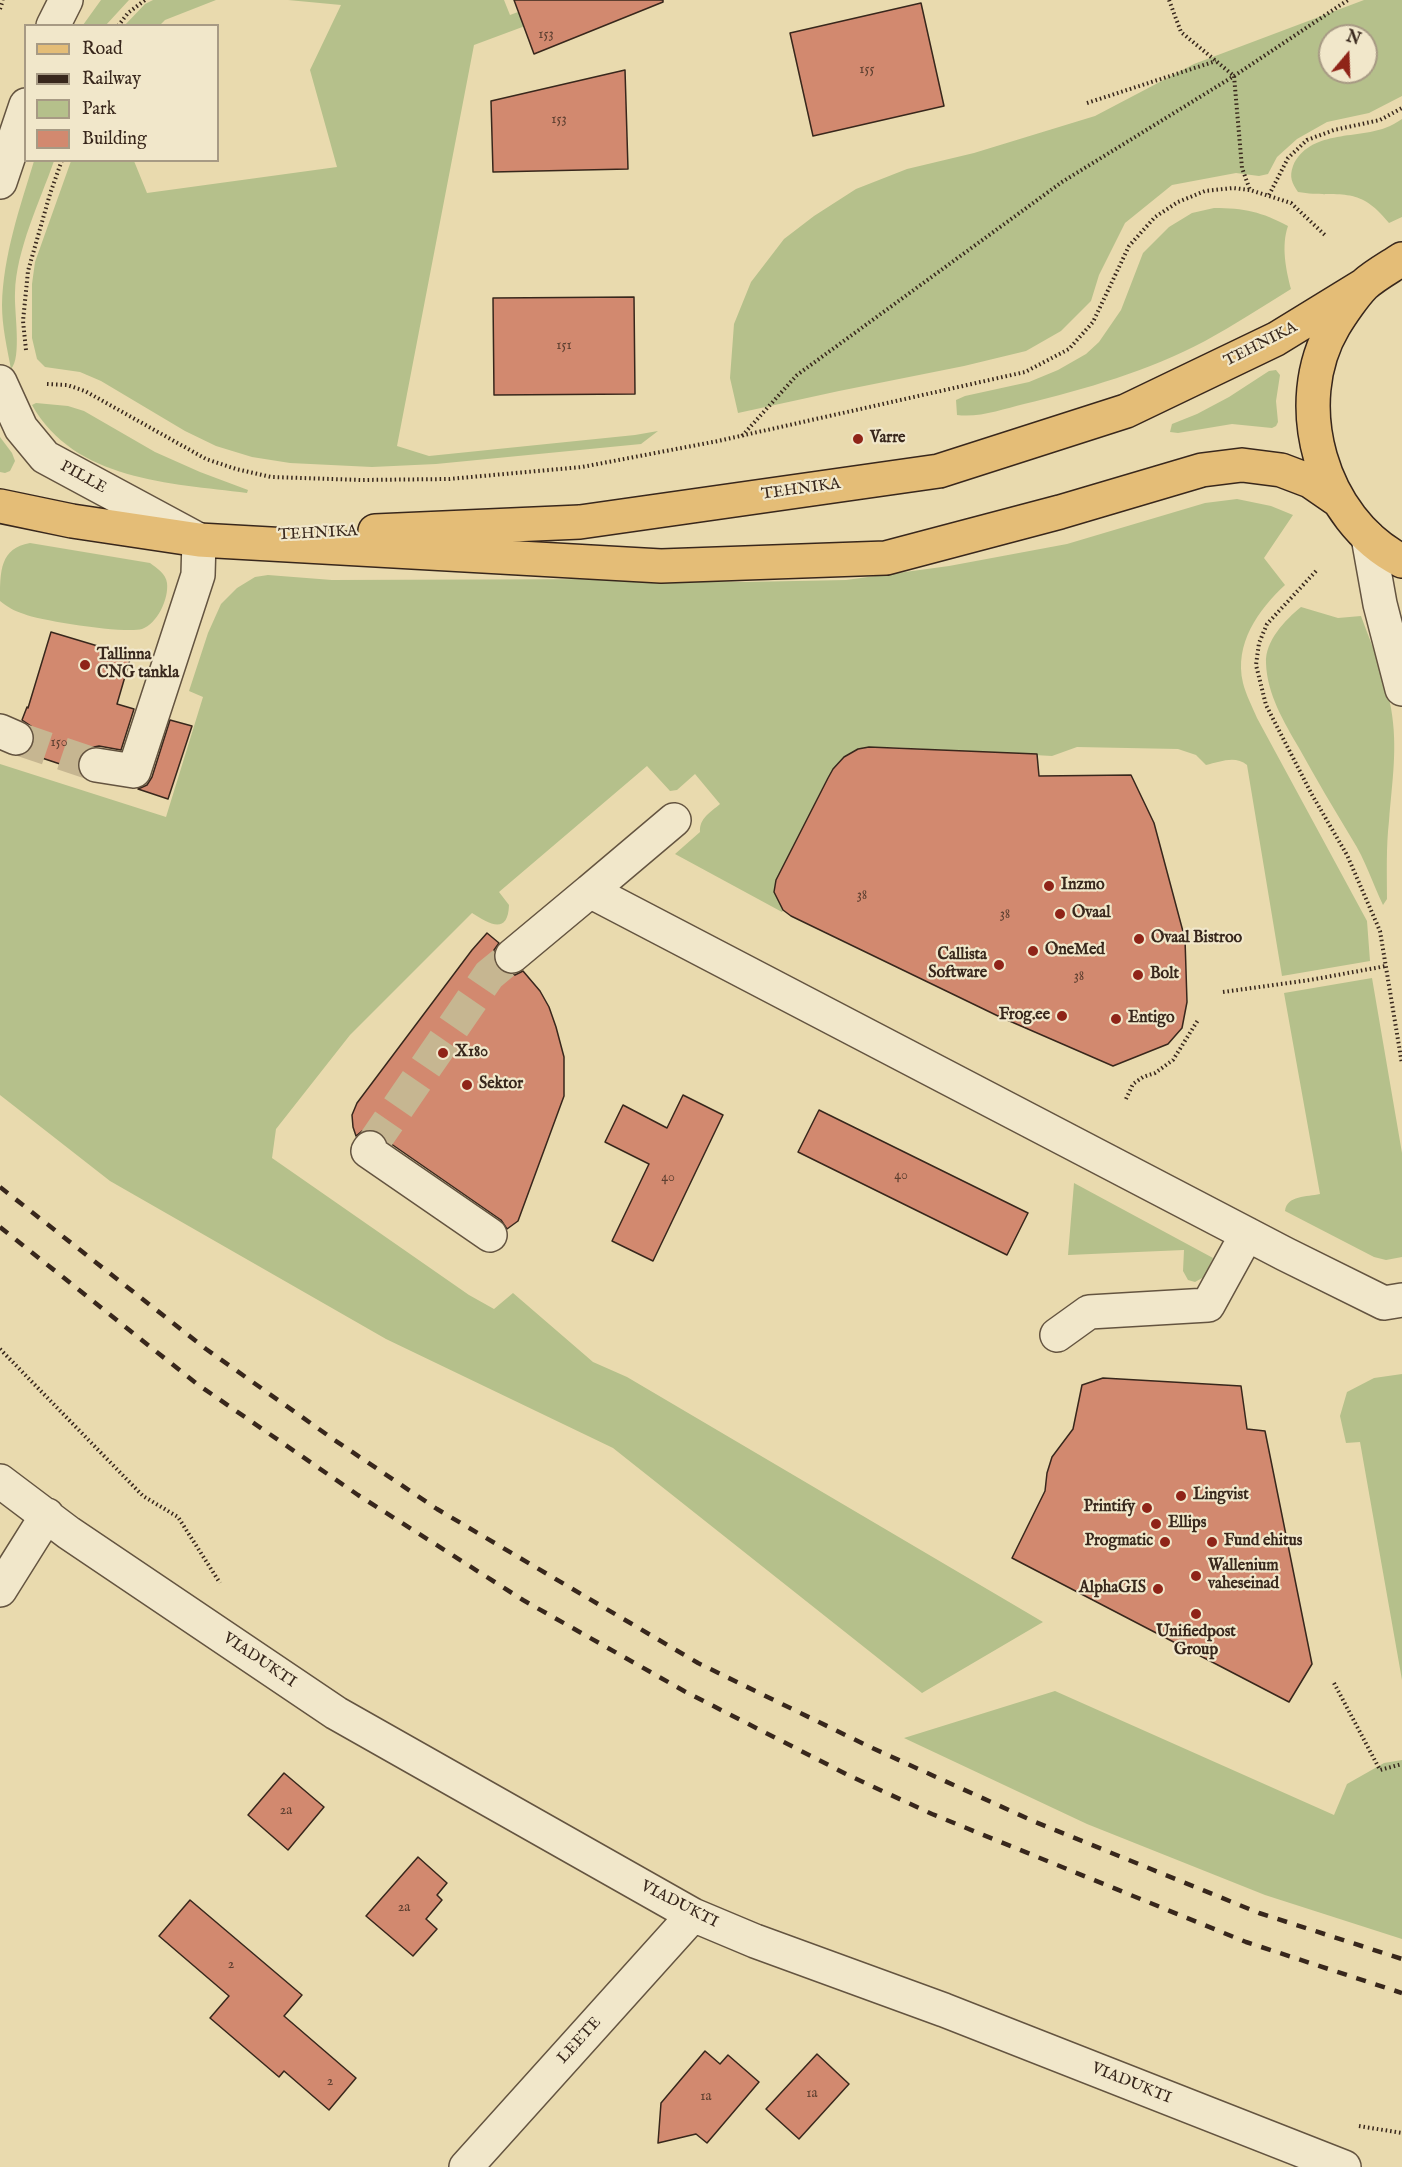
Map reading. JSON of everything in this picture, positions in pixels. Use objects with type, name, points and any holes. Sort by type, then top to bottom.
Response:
[{"type":"main road","name":"TEHNIKA","points":[[199,540],[580,522],[939,471],[1126,411],[1276,339],[1402,259]]},
{"type":"main road","points":[[1364,285],[1334,326],[1319,360],[1312,405],[1320,460],[1338,501],[1368,537],[1402,561]]},
{"type":"main road","name":"TEHNIKA","points":[[0,506],[72,521],[199,540],[661,566],[886,558],[1060,512],[1202,470],[1242,465],[1281,470],[1310,481],[1338,501]]},
{"type":"street","points":[[54,24],[66,0]]},
{"type":"street","points":[[0,182],[24,111]]},
{"type":"street","name":"PILLE","points":[[0,382],[21,428],[45,458],[199,540]]},
{"type":"street","points":[[1368,537],[1380,604],[1402,688]]},
{"type":"street","points":[[96,765],[134,771],[198,575],[199,540]]},
{"type":"street","points":[[512,956],[674,820]]},
{"type":"street","points":[[590,891],[1247,1234],[1384,1303],[1402,1300]]},
{"type":"street","points":[[370,1148],[368,1151],[490,1235]]},
{"type":"street","points":[[1057,1335],[1089,1312],[1208,1305],[1247,1234]]},
{"type":"street","name":"VIADUKTI","points":[[0,1480],[58,1524],[336,1713],[693,1915],[755,1941],[944,2010],[1344,2167]]},
{"type":"street","points":[[0,1590],[58,1524]]},
{"type":"street","name":"LEETE","points":[[466,2167],[693,1915]]},
{"type":"path","points":[[0,9],[3,0]]},
{"type":"path","points":[[120,24],[128,13],[145,0]]},
{"type":"path","points":[[1169,0],[1181,32],[1234,76],[1242,168],[1250,190]]},
{"type":"path","points":[[742,436],[797,375],[1062,182],[1234,76],[1348,0]]},
{"type":"path","points":[[1087,104],[1216,61]]},
{"type":"path","points":[[1269,195],[1288,158],[1307,140],[1334,130],[1380,120],[1402,108]]},
{"type":"path","points":[[26,354],[23,321],[28,271],[61,162]]},
{"type":"path","points":[[38,385],[67,385],[85,391],[206,459],[236,470],[271,477],[362,480],[449,479],[582,467],[742,436],[1025,372],[1069,349],[1093,322],[1129,246],[1155,217],[1178,202],[1205,191],[1233,188],[1250,190],[1292,203],[1326,236]]},
{"type":"path","points":[[1316,571],[1267,624],[1259,643],[1256,665],[1266,705],[1311,793],[1347,855],[1380,931],[1402,1064]]},
{"type":"path","points":[[1223,992],[1310,980],[1386,966]]},
{"type":"path","points":[[1126,1099],[1133,1084],[1160,1070],[1173,1060],[1198,1020]]},
{"type":"path","points":[[0,1349],[144,1496],[178,1517],[222,1587]]},
{"type":"path","points":[[1334,1683],[1380,1770],[1402,1764]]},
{"type":"green space","points":[[101,0],[129,0],[107,24],[84,24]]},
{"type":"green space","points":[[153,0],[216,0],[165,20],[161,24],[126,24],[145,4]]},
{"type":"green space","points":[[288,0],[504,0],[510,15],[550,0],[595,0],[474,45],[397,446],[429,456],[658,431],[641,444],[436,464],[372,467],[290,463],[252,457],[216,446],[185,431],[101,381],[80,372],[45,367],[37,359],[32,338],[32,284],[35,262],[71,162],[134,162],[147,193],[337,167],[310,70],[341,5]]},
{"type":"green space","points":[[1364,0],[1402,0],[1402,96],[1369,113],[1327,122],[1297,139],[1277,157],[1268,174],[1259,176],[1236,173],[1172,185],[1125,223],[1099,275],[1091,301],[1061,331],[1026,351],[738,413],[730,378],[734,324],[751,282],[784,239],[856,189],[907,169],[974,153],[1095,116],[1194,64]]},
{"type":"green space","points":[[1402,119],[1402,217],[1389,223],[1378,210],[1357,197],[1298,192],[1294,186],[1291,173],[1293,166],[1300,154],[1310,146],[1321,141],[1385,128]]},
{"type":"green space","points":[[34,162],[54,162],[24,243],[16,277],[16,355],[11,369],[2,305],[5,268]]},
{"type":"green space","points":[[1214,208],[1253,212],[1288,226],[1285,250],[1291,289],[1205,341],[1139,370],[1070,392],[999,410],[974,415],[957,415],[956,400],[1029,382],[1058,370],[1086,354],[1099,342],[1121,310],[1143,253],[1169,227],[1192,213]]},
{"type":"green space","points":[[1276,370],[1280,375],[1276,401],[1278,422],[1276,426],[1272,428],[1232,424],[1178,433],[1170,432],[1172,424],[1197,414],[1229,397],[1269,371]]},
{"type":"green space","points":[[36,403],[68,406],[84,411],[155,452],[248,490],[247,493],[156,481],[99,464],[73,449],[50,430],[32,405]]},
{"type":"green space","points":[[0,437],[15,461],[10,471],[5,473],[0,472]]},
{"type":"green space","points":[[1237,499],[1271,506],[1293,515],[1264,558],[1285,585],[1266,605],[1250,629],[1242,655],[1243,683],[1257,718],[1367,921],[1370,961],[1282,976],[1247,765],[1238,760],[1206,765],[1196,755],[1178,749],[1077,747],[1052,756],[891,747],[858,749],[844,757],[828,777],[776,880],[774,892],[782,912],[675,854],[700,832],[701,823],[720,804],[695,774],[677,790],[670,791],[647,766],[499,892],[509,905],[505,921],[501,924],[490,923],[472,913],[350,1035],[276,1129],[272,1158],[469,1295],[494,1309],[513,1293],[593,1362],[627,1377],[1043,1622],[922,1693],[613,1448],[386,1339],[110,1181],[0,1095],[0,764],[166,817],[203,697],[189,691],[208,633],[221,604],[237,588],[255,577],[268,575],[332,580],[626,579],[745,582],[846,580],[949,566],[1067,544],[1205,503]]},
{"type":"green space","points":[[30,543],[150,563],[161,571],[166,580],[166,596],[161,610],[153,622],[142,629],[119,630],[33,617],[14,610],[0,601],[2,571],[7,556],[13,550]]},
{"type":"green space","points":[[1301,607],[1338,618],[1361,616],[1385,684],[1391,708],[1394,751],[1387,840],[1387,899],[1383,905],[1361,855],[1288,728],[1269,686],[1266,663],[1272,639]]},
{"type":"green space","points":[[1372,978],[1402,1153],[1402,1257],[1386,1260],[1374,1257],[1285,1211],[1289,1202],[1294,1199],[1320,1194],[1284,993]]},
{"type":"green space","points":[[1074,1183],[1213,1258],[1204,1277],[1195,1282],[1188,1280],[1183,1271],[1184,1250],[1068,1255]]},
{"type":"green space","points":[[1402,1374],[1402,1680],[1360,1442],[1346,1443],[1340,1416],[1347,1392],[1374,1378]]},
{"type":"green space","points":[[1055,1691],[1334,1815],[1347,1784],[1384,1763],[1402,1760],[1402,1939],[1265,1895],[1087,1824],[904,1738]]},
{"type":"building","points":[[514,0],[663,0],[663,2],[534,54]]},
{"type":"building","points":[[921,3],[944,106],[813,136],[790,33]]},
{"type":"building","points":[[625,70],[628,169],[493,172],[491,101]]},
{"type":"building","points":[[634,297],[635,394],[494,395],[493,298]]},
{"type":"building","points":[[51,632],[131,656],[117,704],[134,709],[121,750],[99,746],[89,748],[81,754],[78,770],[27,753],[33,745],[34,735],[31,726],[22,720],[28,708]]},
{"type":"building","points":[[170,720],[192,726],[168,799],[138,789],[147,785],[152,777]]},
{"type":"building","points":[[869,747],[1037,754],[1039,776],[1131,775],[1154,823],[1185,939],[1187,1002],[1182,1028],[1168,1044],[1113,1066],[998,1016],[791,916],[783,910],[774,892],[776,880],[828,778],[844,757],[858,749]]},
{"type":"building","name":"Sektor","points":[[487,933],[499,943],[494,950],[494,959],[498,968],[506,974],[515,975],[523,971],[540,991],[549,1007],[564,1057],[564,1096],[518,1221],[507,1229],[501,1220],[387,1141],[380,1132],[371,1129],[362,1131],[356,1136],[352,1115],[357,1103]]},
{"type":"building","points":[[683,1095],[723,1115],[653,1261],[612,1241],[649,1164],[605,1142],[623,1105],[667,1128]]},
{"type":"building","points":[[819,1110],[1028,1213],[1007,1255],[798,1152]]},
{"type":"building","name":"Ellips","points":[[1103,1378],[1241,1386],[1247,1429],[1265,1431],[1312,1664],[1289,1702],[1012,1558],[1045,1491],[1052,1457],[1073,1429],[1082,1385]]},
{"type":"building","points":[[284,1773],[324,1807],[288,1850],[248,1815]]},
{"type":"building","points":[[418,1857],[447,1883],[437,1895],[442,1900],[426,1919],[437,1929],[413,1956],[366,1916]]},
{"type":"building","points":[[190,1900],[302,1995],[284,2016],[356,2078],[329,2110],[284,2071],[279,2077],[210,2018],[229,1996],[159,1936]]},
{"type":"building","points":[[705,2051],[720,2064],[728,2055],[759,2082],[707,2143],[696,2134],[658,2143],[661,2103]]},
{"type":"building","points":[[817,2054],[849,2084],[799,2139],[766,2109]]},
{"type":"tunnel","points":[[16,738],[96,765]]},
{"type":"tunnel","points":[[370,1148],[489,975],[512,956]]},
{"type":"railway","points":[[0,1187],[206,1349],[333,1439],[437,1509],[698,1663],[870,1747],[1033,1821],[1259,1913],[1402,1959]]},
{"type":"railway","points":[[0,1227],[197,1384],[358,1495],[523,1600],[684,1691],[850,1776],[932,1814],[1246,1942],[1402,1993]]},
{"type":"place","name":"Varre","points":[[858,439]]},
{"type":"place","name":"Tallinna CNG tankla","points":[[85,665]]},
{"type":"place","name":"Inzmo","points":[[1049,886]]},
{"type":"place","name":"Ovaal","points":[[1060,914]]},
{"type":"place","name":"Ovaal Bistroo","points":[[1139,939]]},
{"type":"place","name":"OneMed","points":[[1033,951]]},
{"type":"place","name":"Callista Software","points":[[999,965]]},
{"type":"place","name":"Bolt","points":[[1138,975]]},
{"type":"place","name":"Frog.ee","points":[[1062,1016]]},
{"type":"place","name":"Entigo","points":[[1116,1019]]},
{"type":"place","name":"X180","points":[[443,1053]]},
{"type":"place","name":"Sektor","points":[[467,1085]]},
{"type":"place","name":"Lingvist","points":[[1181,1496]]},
{"type":"place","name":"Printify","points":[[1147,1508]]},
{"type":"place","name":"Ellips","points":[[1156,1524]]},
{"type":"place","name":"Progmatic","points":[[1165,1542]]},
{"type":"place","name":"Fund ehitus","points":[[1212,1542]]},
{"type":"place","name":"Wallenium vaheseinad","points":[[1196,1576]]},
{"type":"place","name":"AlphaGIS","points":[[1158,1589]]},
{"type":"place","name":"Unifiedpost Group","points":[[1196,1614]]}]
